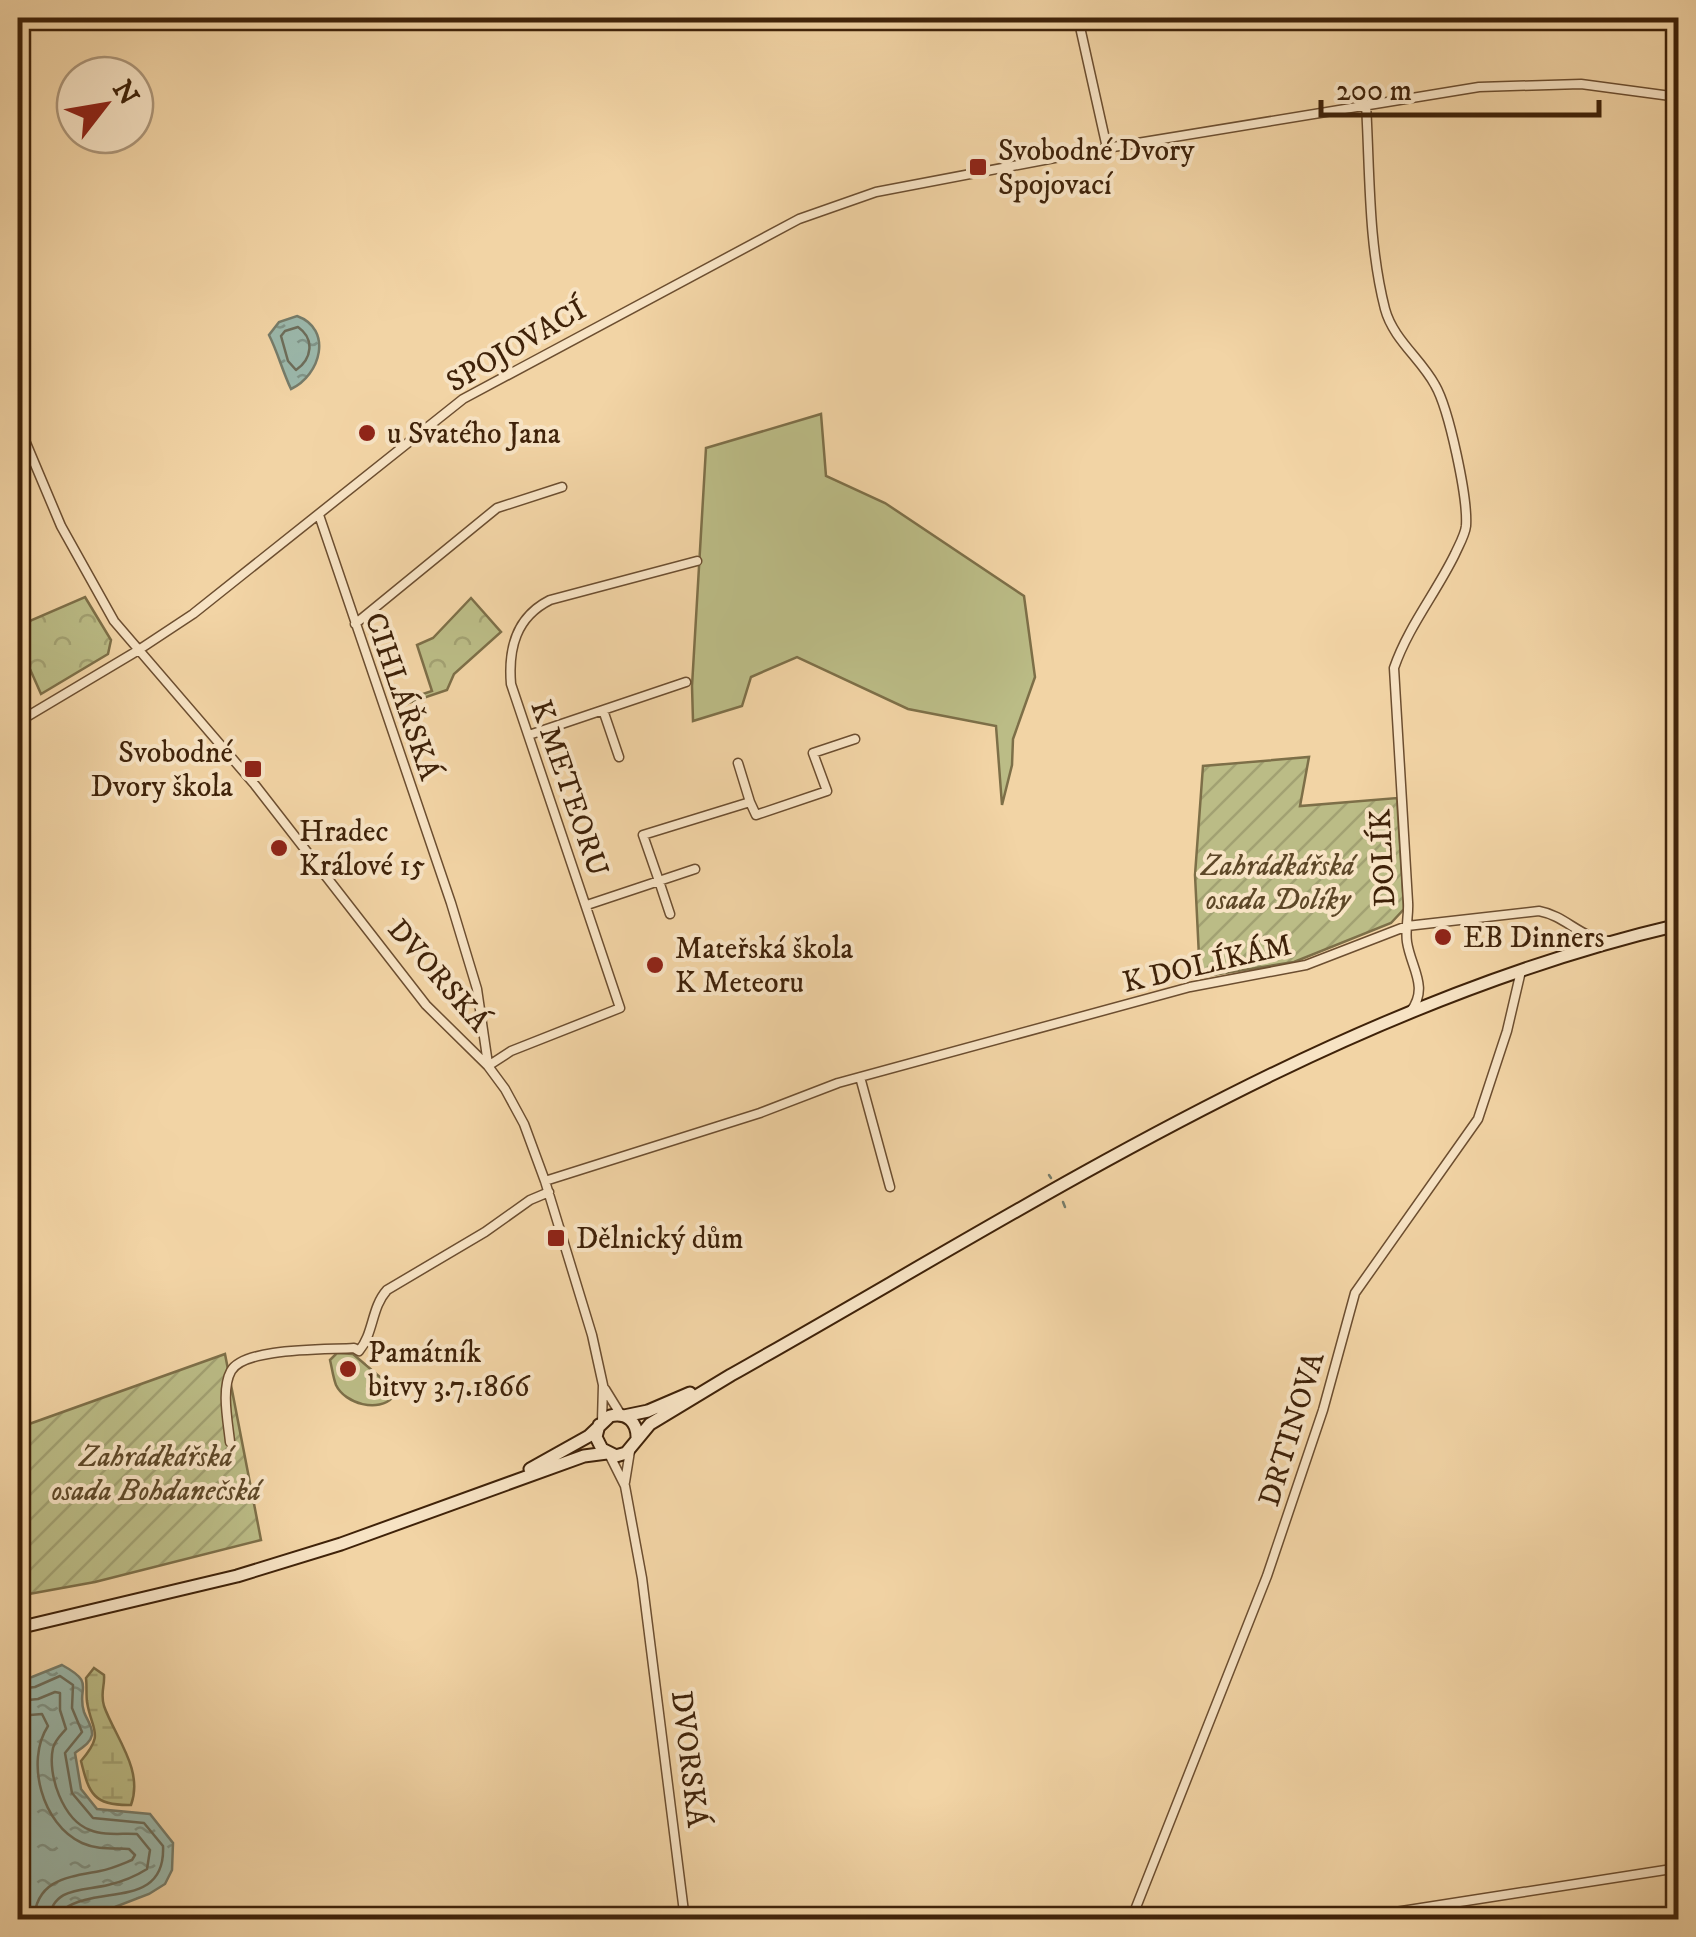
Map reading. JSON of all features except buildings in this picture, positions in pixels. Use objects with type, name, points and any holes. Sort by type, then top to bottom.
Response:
[{"type":"main road","points":[[18,1628],[119,1607],[257,1570],[584,1456],[621,1455],[650,1424],[731,1375],[1194,1113],[1290,1064],[1520,971],[1678,925]]},
{"type":"main road","points":[[495,1487],[576,1445],[610,1416],[648,1411],[731,1375]]},
{"type":"main road","name":"DVORSKÁ","points":[[623,1415],[634,1423],[634,1445]]},
{"type":"main road","name":"DVORSKÁ","points":[[600,1423],[596,1438],[608,1454]]},
{"type":"street","points":[[1078,18],[1107,148]]},
{"type":"street","name":"SPOJOVACÍ","points":[[18,722],[137,651],[217,596],[440,415],[483,386],[800,219],[876,192],[1107,148],[1479,87],[1582,84],[1678,98]]},
{"type":"street","name":"DOLÍK","points":[[1366,104],[1375,256],[1386,313],[1436,386],[1464,498],[1466,529],[1394,668],[1408,944],[1420,986],[1411,1012]]},
{"type":"street","name":"DVORSKÁ","points":[[18,424],[61,526],[114,621],[255,784],[426,1006],[488,1066],[524,1124],[592,1335],[603,1385],[600,1423]]},
{"type":"street","points":[[354,624],[497,508],[562,488]]},
{"type":"street","name":"CIHLÁŘSKÁ","points":[[319,516],[477,989],[488,1066]]},
{"type":"street","name":"K METEORU","points":[[488,1066],[511,1051],[620,1008],[512,684],[509,662],[517,630],[542,604],[560,597],[697,561]]},
{"type":"street","points":[[528,735],[686,682]]},
{"type":"street","points":[[603,710],[618,757]]},
{"type":"street","points":[[838,797],[827,791],[813,754],[855,739]]},
{"type":"street","points":[[738,762],[756,815],[827,791]]},
{"type":"street","points":[[670,914],[644,835],[750,802]]},
{"type":"street","points":[[586,905],[695,869]]},
{"type":"street","name":"K DOLÍKÁM","points":[[545,1182],[760,1114],[860,1076],[1190,987],[1306,964],[1407,926],[1539,911],[1554,914],[1590,938],[1618,941]]},
{"type":"street","name":"DRTINOVA","points":[[1131,1920],[1267,1576],[1323,1410],[1355,1293],[1478,1119],[1507,1031],[1520,971]]},
{"type":"street","points":[[860,1076],[890,1186]]},
{"type":"street","points":[[230,1442],[228,1385],[236,1364],[251,1357],[285,1352],[354,1348],[360,1351],[387,1290],[549,1192]]},
{"type":"street","name":"DVORSKÁ","points":[[603,1385],[623,1415]]},
{"type":"street","name":"DVORSKÁ","points":[[625,1486],[634,1445]]},
{"type":"street","name":"DVORSKÁ","points":[[608,1454],[625,1486],[642,1578],[685,1920]]},
{"type":"street","points":[[1344,1920],[1678,1868]]},
{"type":"green space","points":[[821,414],[826,476],[885,503],[1024,596],[1035,677],[1013,739],[1012,765],[1002,805],[996,726],[908,709],[797,657],[751,677],[742,706],[693,721],[706,448]]},
{"type":"green space","points":[[85,597],[111,640],[108,654],[41,694],[18,642],[18,626]]},
{"type":"green space","points":[[471,598],[501,632],[454,674],[447,690],[394,708],[393,704],[432,691],[417,645],[433,638]]},
{"type":"green space","name":"Zahrádkářská osada Dolíky","points":[[1309,757],[1300,806],[1397,798],[1404,909],[1391,923],[1294,962],[1200,977],[1195,875],[1203,766]]},
{"type":"green space","points":[[337,1353],[353,1354],[388,1384],[393,1397],[371,1405],[340,1392],[330,1360]]},
{"type":"green space","name":"Zahrádkářská osada Bohdanečská","points":[[225,1354],[261,1540],[95,1582],[18,1596],[18,1428]]},
{"type":"green space","points":[[94,1668],[104,1675],[104,1706],[131,1766],[131,1805],[109,1803],[95,1796],[81,1761],[95,1738],[86,1678]]},
{"type":"water","points":[[297,316],[315,331],[319,352],[310,374],[291,389],[269,335],[279,322]]},
{"type":"water","points":[[62,1665],[82,1682],[82,1704],[92,1732],[89,1741],[75,1753],[81,1789],[97,1809],[150,1814],[173,1843],[172,1870],[165,1884],[115,1907],[80,1911],[64,1919],[18,1919],[18,1803],[22,1786],[18,1785],[18,1679]]},
{"type":"waterway","points":[[1063,1202],[1065,1207]]},
{"type":"place","name":"Svobodné Dvory Spojovací","points":[[978,167]]},
{"type":"place","name":"u Svatého Jana","points":[[367,433]]},
{"type":"place","name":"Svobodné Dvory škola","points":[[253,769]]},
{"type":"place","name":"Hradec Králové 15","points":[[279,848]]},
{"type":"place","name":"EB Dinners","points":[[1443,937]]},
{"type":"place","name":"Mateřská škola K Meteoru","points":[[655,965]]},
{"type":"place","name":"Dělnický dům","points":[[556,1238]]},
{"type":"place","name":"Památník bitvy 3.7.1866","points":[[348,1369]]}]
